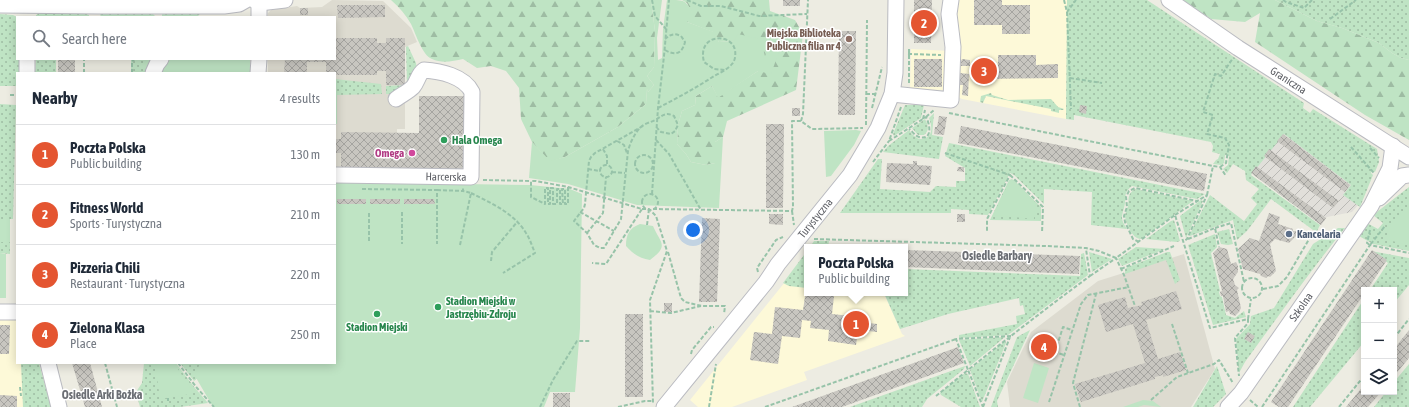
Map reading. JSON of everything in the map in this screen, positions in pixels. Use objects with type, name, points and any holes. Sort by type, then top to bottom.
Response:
[{"type":"street","points":[[0,5],[27,11],[211,11],[239,4],[254,5],[285,0]]},
{"type":"street","name":"Turystyczna","points":[[657,405],[766,282],[778,264],[850,175],[878,128],[892,94],[895,73],[896,0]]},
{"type":"street","points":[[892,94],[951,100],[953,47],[949,14],[951,0]]},
{"type":"street","name":"Graniczna","points":[[1169,0],[1238,48],[1409,157]]},
{"type":"street","points":[[27,60],[27,72]]},
{"type":"street","points":[[154,72],[160,60]]},
{"type":"street","points":[[258,72],[259,60]]},
{"type":"street","name":"Harcerska","points":[[336,175],[471,177],[472,92],[469,86],[457,78],[435,70],[424,70],[419,73],[418,80],[412,88],[396,99]]},
{"type":"street","name":"Szkolna","points":[[1228,407],[1241,393],[1371,206],[1390,168],[1393,146]]},
{"type":"street","name":"Szkolna","points":[[1371,206],[1402,176],[1409,175]]},
{"type":"street","points":[[0,312],[16,312]]},
{"type":"street","points":[[48,364],[59,407]]},
{"type":"path","points":[[652,0],[655,16],[666,29]]},
{"type":"path","points":[[652,194],[657,119],[669,0]]},
{"type":"path","points":[[687,0],[702,6],[721,6],[759,16],[808,14]]},
{"type":"path","points":[[801,121],[808,0]]},
{"type":"path","points":[[1064,0],[1067,12],[1071,109]]},
{"type":"path","points":[[1067,12],[1076,0]]},
{"type":"path","points":[[1283,0],[1304,8],[1312,0]]},
{"type":"path","points":[[1330,19],[1356,0]]},
{"type":"path","points":[[866,128],[867,20]]},
{"type":"path","points":[[665,38],[669,35],[675,34],[681,36],[685,42],[683,49],[678,53],[670,53],[665,50]]},
{"type":"path","points":[[658,108],[688,92],[725,70],[733,64],[736,55],[735,48],[731,42],[726,39],[712,39],[706,43],[703,50],[702,56],[704,62],[714,69],[725,70]]},
{"type":"path","points":[[895,54],[941,55]]},
{"type":"path","points":[[943,111],[1220,167],[1226,163],[1230,145],[1225,138],[1208,134],[1213,115],[1203,112],[1215,74],[1221,76],[1234,56]]},
{"type":"path","points":[[84,60],[84,72]]},
{"type":"path","points":[[132,72],[132,61],[134,60]]},
{"type":"path","points":[[863,134],[876,94],[882,66]]},
{"type":"path","points":[[1070,78],[1102,83]]},
{"type":"path","points":[[10,95],[16,94]]},
{"type":"path","points":[[866,94],[876,94]]},
{"type":"path","points":[[643,126],[631,142],[627,155],[621,219],[604,248],[600,248],[594,245],[587,233],[574,221],[584,208],[588,169],[591,157],[603,149],[643,126],[657,119],[665,114],[674,116],[678,125],[671,134],[661,132],[657,128]]},
{"type":"path","points":[[926,117],[930,126],[928,134],[925,137],[917,136],[909,129],[926,117]]},
{"type":"path","points":[[797,222],[794,227],[792,211],[792,121],[801,121],[812,129],[866,128]]},
{"type":"path","points":[[656,140],[669,154],[701,210]]},
{"type":"path","points":[[617,141],[624,145],[627,155]]},
{"type":"path","points":[[1351,147],[1376,175]]},
{"type":"path","points":[[603,149],[607,156],[607,165]]},
{"type":"path","points":[[945,153],[1010,175],[1043,207],[1042,233]]},
{"type":"path","points":[[645,155],[652,159],[654,164],[649,172],[643,173],[638,170],[635,164],[637,158],[645,155]]},
{"type":"path","points":[[600,171],[603,166],[607,165]]},
{"type":"path","points":[[607,165],[612,168],[612,172]]},
{"type":"path","points":[[1187,239],[1207,195],[1213,166]]},
{"type":"path","points":[[1220,167],[1226,176]]},
{"type":"path","points":[[588,169],[600,171]]},
{"type":"path","points":[[600,171],[602,176],[606,177]]},
{"type":"path","points":[[612,172],[625,173]]},
{"type":"path","points":[[606,177],[611,175],[612,172]]},
{"type":"path","points":[[987,232],[987,220],[1010,175]]},
{"type":"path","points":[[471,177],[477,180],[531,181],[568,186],[642,210],[792,211]]},
{"type":"path","points":[[587,233],[603,213],[606,177]]},
{"type":"path","points":[[531,181],[531,197],[544,204],[545,188],[548,188],[548,204],[550,204],[550,188],[553,188],[554,204],[557,204],[557,189],[560,189],[560,204],[563,204],[562,189],[565,189],[565,204],[568,204],[568,186]]},
{"type":"path","points":[[1139,242],[1133,239],[1125,222],[1124,216],[1127,207],[1126,197],[1129,191],[1135,188],[1197,201]]},
{"type":"path","points":[[368,189],[464,191]]},
{"type":"path","points":[[436,244],[437,190]]},
{"type":"path","points":[[471,193],[496,205],[518,222],[527,233],[535,253],[503,273]]},
{"type":"path","points":[[652,194],[658,201],[657,206],[654,209]]},
{"type":"path","points":[[652,194],[645,196],[643,201],[645,208],[656,216],[681,298],[685,302],[702,306]]},
{"type":"path","points":[[936,396],[1011,336],[1090,276],[1175,215],[1207,195]]},
{"type":"path","points":[[460,245],[470,201]]},
{"type":"path","points":[[592,263],[606,264],[642,210]]},
{"type":"path","points":[[647,225],[649,210]]},
{"type":"path","points":[[402,212],[402,244]]},
{"type":"path","points":[[580,212],[614,231]]},
{"type":"path","points":[[369,213],[369,242]]},
{"type":"path","points":[[1175,215],[1210,328],[1248,318]]},
{"type":"path","points":[[491,261],[492,252],[518,222]]},
{"type":"path","points":[[1184,241],[1215,228],[1231,224],[1244,282],[1242,285],[1242,292],[1244,295],[1251,298],[1260,295],[1263,289],[1261,283],[1256,279],[1250,278],[1244,282]]},
{"type":"path","points":[[1371,226],[1367,243],[1370,245],[1409,253]]},
{"type":"path","points":[[1262,407],[1370,245],[1385,226]]},
{"type":"path","points":[[1215,228],[1219,247]]},
{"type":"path","points":[[1263,289],[1278,286],[1287,277],[1312,234]]},
{"type":"path","points":[[766,282],[759,276],[757,268],[776,240],[785,237]]},
{"type":"path","points":[[814,239],[1086,248],[1099,251],[1116,258],[1135,306]]},
{"type":"path","points":[[1121,269],[1174,246]]},
{"type":"path","points":[[1086,248],[1090,276]]},
{"type":"path","points":[[618,407],[645,401],[657,405],[650,300],[667,251]]},
{"type":"path","points":[[1049,402],[1081,304],[1088,295],[1128,287]]},
{"type":"path","points":[[1080,407],[1073,383],[1096,294]]},
{"type":"path","points":[[1242,376],[1240,382],[1235,338],[1248,323],[1251,298]]},
{"type":"path","points":[[650,311],[670,313],[702,306],[725,306]]},
{"type":"path","points":[[1397,334],[1409,319]]},
{"type":"path","points":[[1172,324],[1188,373]]},
{"type":"path","points":[[1055,352],[1063,327],[1072,330]]},
{"type":"path","points":[[765,407],[956,339],[1011,336]]},
{"type":"path","points":[[983,407],[1011,336]]},
{"type":"path","points":[[956,339],[983,407]]},
{"type":"path","points":[[540,407],[553,380],[577,341],[591,341]]},
{"type":"path","points":[[1048,350],[1064,355]]},
{"type":"path","points":[[1151,400],[1177,377],[1214,364],[1219,360],[1236,387]]},
{"type":"path","points":[[709,407],[716,363]]},
{"type":"path","points":[[105,364],[117,407]]},
{"type":"path","points":[[179,364],[214,407]]},
{"type":"path","points":[[1339,407],[1361,380]]},
{"type":"path","points":[[20,387],[21,396]]},
{"type":"shaded area","points":[[332,0],[383,1],[411,28],[417,42],[405,47],[405,129],[397,129],[397,170],[336,168],[336,72],[268,72],[268,60],[336,60],[336,16],[268,16],[268,13],[271,10],[297,6],[300,8],[322,7]]},
{"type":"shaded area","points":[[953,0],[1068,0],[1066,119],[962,99],[956,96]]},
{"type":"shaded area","points":[[911,49],[950,51],[951,54],[944,90],[910,89]]},
{"type":"shaded area","points":[[1281,131],[1351,184],[1358,205],[1352,212],[1327,217],[1321,225],[1250,172]]},
{"type":"shaded area","points":[[1184,254],[1215,369],[1191,407],[1010,407],[1007,382],[1031,332],[1098,281]]},
{"type":"shaded area","points":[[785,282],[804,286],[804,296],[885,296],[902,334],[905,336],[804,372],[807,380],[732,407],[698,407],[690,400]]},
{"type":"shaded area","points":[[0,319],[16,319],[16,364],[39,364],[52,407],[0,407]]},
{"type":"green space","points":[[391,0],[651,0],[655,31],[654,67],[647,76],[654,85],[648,92],[647,89],[646,104],[618,127],[565,157],[550,162],[532,142],[521,119],[519,88],[506,71],[491,66],[477,68],[463,59],[444,62],[436,61],[428,57],[422,49],[407,17]]},
{"type":"green space","points":[[651,0],[662,0],[657,38],[658,60],[662,58],[663,29],[667,0],[678,0],[685,2],[694,16],[687,16],[687,22],[714,32],[719,42],[734,41],[738,34],[760,39],[765,56],[772,40],[781,46],[771,74],[758,71],[718,98],[712,86],[696,96],[695,105],[682,111],[678,125],[677,144],[691,162],[706,165],[715,163],[715,142],[723,137],[719,208],[637,205],[568,184],[529,178],[532,142],[550,161],[565,157],[618,127],[646,104],[647,87],[648,92],[654,85],[647,76],[654,67],[655,31]]},
{"type":"green space","points":[[682,0],[769,0],[770,11],[795,20],[803,34],[796,90],[727,121],[723,137],[715,142],[715,163],[706,165],[691,162],[677,144],[678,125],[682,111],[695,105],[696,96],[712,86],[718,97],[758,71],[765,57],[734,41],[719,42],[713,32],[687,22],[686,16],[693,16],[687,3]]},
{"type":"green space","points":[[1067,0],[1147,0],[1304,103],[1303,108],[1310,113],[1313,109],[1377,149],[1379,162],[1375,172],[1372,170],[1371,173],[1373,175],[1360,207],[1343,195],[1351,185],[1284,134],[1251,175],[1320,225],[1317,231],[1313,230],[1271,199],[1247,231],[1237,240],[1233,220],[1190,236],[1210,195],[1244,221],[1257,204],[1251,198],[1259,189],[1246,180],[1245,171],[1233,164],[1227,173],[1223,169],[1228,165],[1229,156],[1225,155],[1224,163],[1221,165],[1213,164],[1218,159],[1220,154],[1212,152],[1213,146],[1211,142],[1074,115],[1074,120],[1066,119]]},
{"type":"green space","points":[[1183,0],[1275,0],[1317,21],[1342,28],[1379,43],[1392,53],[1409,60],[1409,140],[1365,115],[1255,42],[1260,13],[1245,22],[1211,19]]},
{"type":"green space","points":[[1275,0],[1409,0],[1409,60],[1392,53],[1379,43],[1342,28],[1317,21]]},
{"type":"green space","points":[[40,13],[84,13],[89,16],[36,16]]},
{"type":"green space","points":[[149,13],[155,16],[101,16],[100,14]]},
{"type":"green space","points":[[162,13],[201,13],[198,16],[162,16]]},
{"type":"green space","points":[[0,14],[13,15],[16,16],[16,60],[19,60],[19,72],[16,72],[16,86],[0,86]]},
{"type":"green space","points":[[408,46],[416,63],[418,78],[397,94],[386,94],[386,86],[407,85],[406,47]]},
{"type":"green space","points":[[36,60],[56,60],[56,72],[35,72]]},
{"type":"green space","points":[[131,60],[153,60],[148,72],[131,72]]},
{"type":"green space","points":[[149,60],[250,60],[250,72],[143,72],[144,65]]},
{"type":"green space","points":[[336,79],[381,84],[382,94],[337,95],[337,124]]},
{"type":"green space","points":[[991,93],[992,95],[1008,100],[1051,99],[1058,107],[1064,109],[1059,110],[1059,113],[1051,111],[1051,109],[986,96],[983,103],[980,102],[981,96]]},
{"type":"green space","points":[[0,104],[16,105],[13,219],[0,219]]},
{"type":"green space","points":[[905,105],[924,105],[921,118],[894,136],[893,134]]},
{"type":"green space","points":[[934,113],[932,135],[943,137],[939,159],[883,152],[888,146],[909,130],[919,139],[929,136],[931,124],[929,118]]},
{"type":"green space","points":[[925,119],[928,129],[924,135],[918,135],[912,128]]},
{"type":"green space","points":[[824,131],[861,131],[854,145],[831,176],[826,177]]},
{"type":"green space","points":[[949,143],[1205,194],[1197,199],[1132,186],[1126,194],[1122,217],[1127,229],[1091,225],[1092,192],[1044,189],[1044,204],[1014,175],[1010,173],[988,215],[969,214],[969,210],[951,209],[951,213],[840,213],[878,159],[882,159],[880,189],[930,192],[936,186],[956,187],[956,181],[965,181],[965,168],[945,156]]},
{"type":"green space","points":[[1012,179],[1041,207],[1041,221],[990,220],[1009,180]]},
{"type":"green space","points":[[1010,180],[1014,180],[1036,203],[1034,219],[993,215]]},
{"type":"green space","name":"Stadion Miejski w Jastrzębiu-Zdroju","points":[[336,182],[530,185],[570,189],[582,194],[580,328],[575,392],[550,392],[544,407],[213,407],[195,376],[200,364],[336,364]]},
{"type":"green space","points":[[1409,187],[1409,251],[1373,244],[1359,236],[1367,223],[1378,229],[1383,223],[1373,215]]},
{"type":"green space","points":[[1135,189],[1193,201],[1141,239],[1132,234],[1125,216],[1130,195]]},
{"type":"green space","points":[[1201,200],[1203,201],[1186,238],[1180,216]]},
{"type":"green space","points":[[1406,209],[1409,209],[1409,245],[1388,240],[1387,235],[1389,226]]},
{"type":"green space","points":[[0,219],[10,219],[10,242],[0,242]]},
{"type":"green space","points":[[1174,220],[1180,241],[1146,239],[1171,221]]},
{"type":"green space","points":[[640,224],[653,226],[662,244],[660,251],[650,260],[636,255],[626,246],[629,232]]},
{"type":"green space","points":[[1338,228],[1345,228],[1294,294],[1245,362],[1239,373],[1236,339],[1250,324],[1251,316],[1274,308],[1313,244]]},
{"type":"green space","points":[[1229,229],[1233,244],[1221,244],[1217,232]]},
{"type":"green space","points":[[1215,234],[1217,247],[1211,253],[1219,292],[1220,296],[1222,297],[1226,315],[1235,318],[1244,311],[1246,317],[1213,325],[1188,245]]},
{"type":"green space","points":[[814,241],[829,241],[828,244],[812,244]]},
{"type":"green space","points":[[0,242],[10,242],[10,254],[0,253]]},
{"type":"green space","points":[[1136,247],[1165,249],[1122,266],[1118,259]]},
{"type":"green space","points":[[1371,251],[1409,258],[1409,285],[1397,299],[1397,287],[1372,287],[1388,263]]},
{"type":"green space","points":[[1089,252],[1112,259],[1092,272]]},
{"type":"green space","points":[[1170,252],[1180,280],[1175,284],[1166,260],[1125,274],[1125,269],[1128,267]]},
{"type":"green space","points":[[0,253],[6,254],[6,298],[0,298]]},
{"type":"green space","points":[[1084,253],[1088,275],[1008,335],[959,338],[959,335],[1017,324],[1016,316],[1025,314],[1023,305],[1020,306],[1019,298],[948,314],[900,329],[885,296],[908,296],[908,269],[1080,276],[1081,254]]},
{"type":"green space","points":[[804,255],[804,288],[789,286],[783,283]]},
{"type":"green space","points":[[1361,304],[1361,346],[1310,407],[1293,407]]},
{"type":"green space","points":[[1030,330],[997,401],[998,407],[991,407],[1017,337]]},
{"type":"green space","points":[[1005,337],[970,366],[959,340]]},
{"type":"green space","points":[[1005,341],[1006,343],[982,402],[970,370]]},
{"type":"green space","points":[[1034,363],[1049,368],[1038,403],[1023,398]]},
{"type":"green space","points":[[21,364],[39,364],[51,407],[23,407]]},
{"type":"green space","points":[[144,364],[177,364],[208,403],[180,407],[140,407],[136,392],[142,383]]},
{"type":"green space","points":[[155,364],[175,364],[191,389],[191,394],[160,399]]},
{"type":"green space","points":[[181,364],[217,364],[194,381]]},
{"type":"green space","points":[[1409,364],[1409,407],[1374,407],[1384,395],[1397,395],[1397,378]]},
{"type":"green space","points":[[965,366],[964,369],[927,399],[922,407],[850,407]]},
{"type":"green space","points":[[1217,366],[1226,394],[1213,407],[1193,407]]},
{"type":"green space","points":[[965,373],[968,374],[980,407],[961,407],[940,393]]},
{"type":"green space","points":[[1143,400],[1153,401],[1161,407],[1144,405],[1138,407],[1123,407]]},
{"type":"building","points":[[783,0],[800,0],[800,6],[783,6]]},
{"type":"building","points":[[914,0],[932,0],[931,43],[914,43]]},
{"type":"building","points":[[974,0],[1002,0],[1002,5],[1030,5],[1030,34],[1002,34],[1002,25],[974,25]]},
{"type":"building","points":[[337,5],[385,5],[385,17],[338,18]]},
{"type":"building","points":[[300,8],[308,8],[308,15],[300,15]]},
{"type":"building","points":[[839,31],[856,31],[855,115],[838,115]]},
{"type":"building","points":[[336,38],[377,38],[377,43],[386,43],[386,38],[405,38],[405,85],[386,85],[386,71],[377,71],[377,75],[336,75],[336,72],[326,72],[326,62],[307,62],[307,72],[284,72],[285,60],[336,60]]},
{"type":"building","points":[[998,55],[1036,55],[1036,65],[1058,64],[1058,78],[979,79],[979,65],[998,65]]},
{"type":"building","points":[[914,59],[942,59],[942,87],[914,87]]},
{"type":"building","points":[[962,59],[970,60],[970,66],[961,66]]},
{"type":"building","points":[[58,60],[75,60],[75,72],[58,72]]},
{"type":"building","points":[[960,73],[969,74],[968,96],[962,95],[963,85],[959,85]]},
{"type":"building","points":[[419,96],[464,96],[464,169],[341,170],[341,153],[336,153],[336,139],[341,139],[341,132],[419,133]]},
{"type":"building","points":[[1080,105],[1087,106],[1086,114],[1079,112]]},
{"type":"building","points":[[792,108],[800,108],[800,116],[792,116]]},
{"type":"building","points":[[939,116],[947,117],[944,135],[934,134]]},
{"type":"building","points":[[766,124],[784,124],[783,208],[766,208]]},
{"type":"building","points":[[961,126],[1207,174],[1204,191],[958,143]]},
{"type":"building","points":[[1283,134],[1350,185],[1345,192],[1277,141]]},
{"type":"building","points":[[1269,149],[1339,201],[1333,208],[1264,156]]},
{"type":"building","points":[[913,161],[917,161],[917,165],[932,166],[930,185],[886,182],[887,163],[913,164]]},
{"type":"building","points":[[1256,166],[1326,218],[1321,225],[1251,173]]},
{"type":"building","points":[[958,167],[964,167],[964,172],[957,171]]},
{"type":"building","points":[[337,199],[366,199],[366,204],[337,204]]},
{"type":"building","points":[[370,199],[400,199],[400,204],[370,204]]},
{"type":"building","points":[[404,199],[434,199],[435,204],[404,204]]},
{"type":"building","points":[[1269,213],[1280,217],[1278,224],[1293,229],[1293,231],[1300,232],[1289,243],[1275,239],[1270,244],[1276,271],[1270,277],[1268,276],[1266,278],[1260,274],[1243,269],[1238,249],[1250,238],[1259,241]]},
{"type":"building","points":[[769,214],[783,214],[783,225],[769,224]]},
{"type":"building","points":[[957,214],[965,214],[965,222],[957,222]]},
{"type":"building","points":[[702,218],[720,219],[717,302],[699,302]]},
{"type":"building","points":[[1219,247],[1227,249],[1231,264],[1236,262],[1238,266],[1238,272],[1233,279],[1235,285],[1239,288],[1237,290],[1241,308],[1235,316],[1230,314],[1229,311],[1226,312],[1223,296],[1221,296],[1220,292],[1222,291],[1213,253]]},
{"type":"building","points":[[908,250],[1080,256],[1079,274],[908,267]]},
{"type":"building","points":[[1372,250],[1387,260],[1369,287],[1361,287],[1361,298],[1288,407],[1279,407],[1271,402]]},
{"type":"building","points":[[1176,291],[1182,309],[1146,320],[1158,359],[1180,352],[1186,370],[1163,377],[1163,375],[1155,377],[1155,379],[1081,402],[1075,384],[1145,363],[1133,324],[1106,332],[1098,305],[1125,297],[1128,308],[1142,305],[1141,302]]},
{"type":"building","points":[[805,296],[834,296],[832,314],[860,317],[856,345],[828,341],[829,330],[810,328],[811,321],[802,320],[800,338],[782,336],[778,364],[750,360],[754,332],[772,334],[775,307],[803,310]]},
{"type":"building","points":[[664,303],[672,303],[672,312],[664,312]]},
{"type":"building","points":[[625,314],[643,314],[643,397],[625,397]]},
{"type":"building","points":[[869,323],[877,324],[877,332],[868,331]]},
{"type":"building","points":[[0,325],[10,325],[9,354],[0,354]]},
{"type":"building","points":[[1409,330],[1409,358],[1397,372],[1397,359],[1397,345]]},
{"type":"building","points":[[1248,332],[1255,336],[1251,343],[1244,339]]},
{"type":"building","points":[[1042,341],[1050,343],[1047,354],[1038,351]]},
{"type":"building","points":[[958,347],[964,363],[842,407],[792,407]]},
{"type":"building","points":[[72,364],[90,364],[102,407],[85,407]]},
{"type":"building","points":[[1361,389],[1361,395],[1378,395],[1368,407],[1346,407]]},
{"type":"building","points":[[553,393],[570,393],[570,407],[553,407]]},
{"type":"building","points":[[0,395],[17,396],[17,407],[0,407]]},
{"type":"place","name":"Fitness World","points":[[924,23]]},
{"type":"place","name":"Miejska Biblioteka Publiczna filia nr 4","points":[[849,39]]},
{"type":"place","name":"Pizzeria Chili","points":[[984,71]]},
{"type":"place","name":"Hala Omega","points":[[444,140]]},
{"type":"place","name":"Omega","points":[[412,153]]},
{"type":"place","name":"Kancelaria","points":[[1289,234]]},
{"type":"place","name":"Stadion Miejski w Jastrzębiu-Zdroju","points":[[438,307]]},
{"type":"place","name":"Stadion Miejski","points":[[377,314]]},
{"type":"place","name":"Poczta Polska","points":[[856,324]]},
{"type":"place","name":"Zielona Klasa","points":[[1044,347]]},
{"type":"district","name":"Osiedle Barbary","points":[[997,256]]},
{"type":"district","name":"Osiedle Arki Bożka","points":[[102,395]]}]
